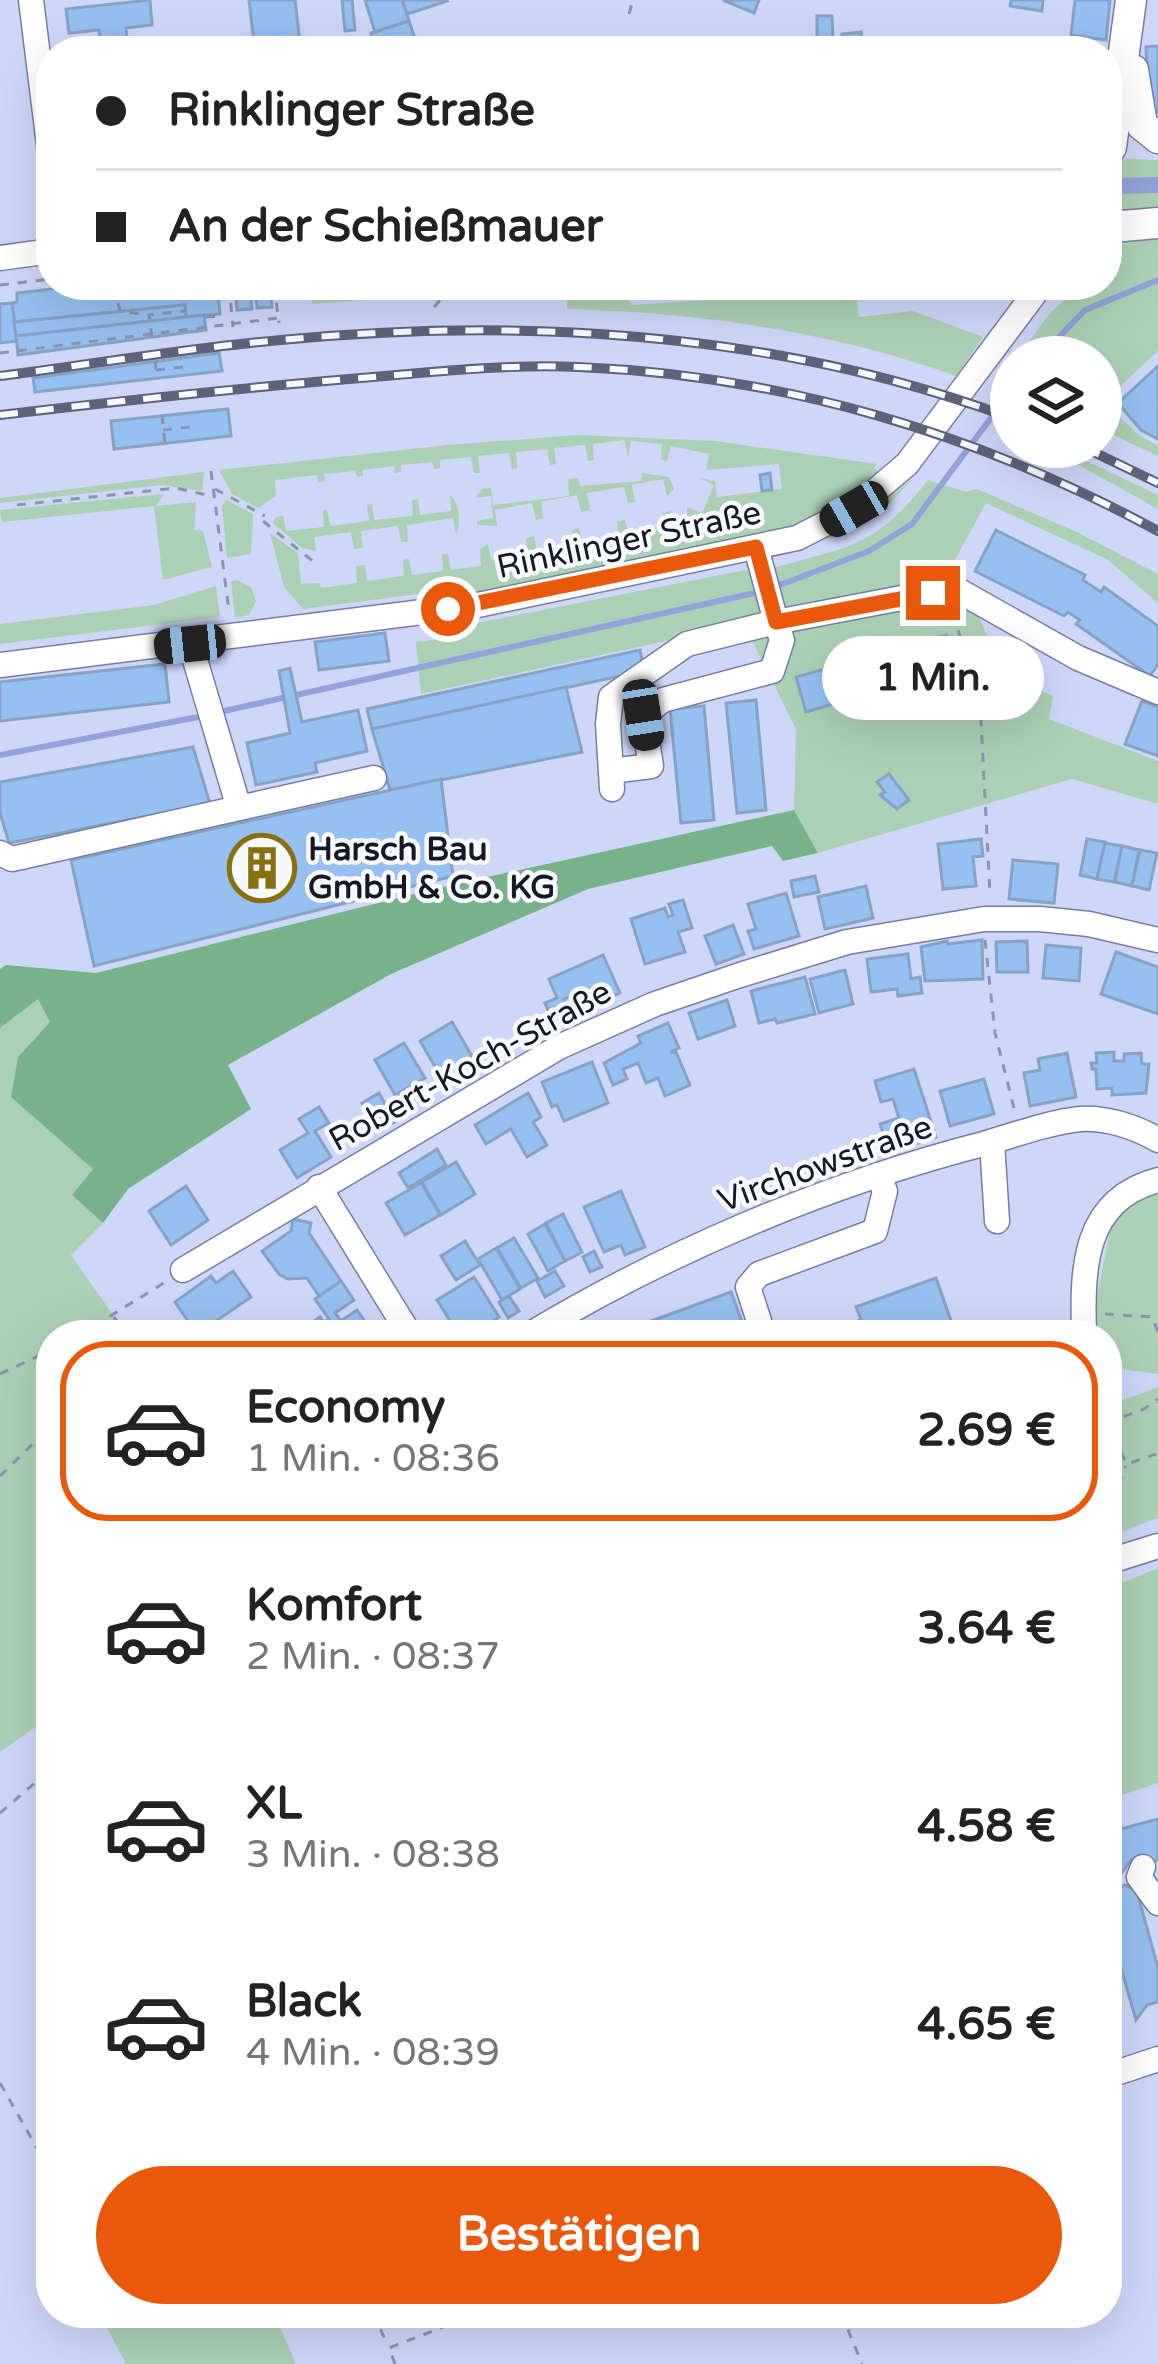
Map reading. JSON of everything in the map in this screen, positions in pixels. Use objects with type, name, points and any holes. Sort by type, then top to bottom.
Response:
[{"type":"main road","points":[[1122,71],[1131,0]]},
{"type":"main road","points":[[1126,47],[1142,124],[1158,138]]},
{"type":"main road","points":[[1122,146],[1158,151]]},
{"type":"main road","points":[[1122,225],[1158,223]]},
{"type":"street","points":[[31,0],[36,40]]},
{"type":"street","points":[[0,258],[36,253]]},
{"type":"street","name":"Rinklinger Straße","points":[[0,665],[478,605],[759,558],[827,525],[879,490],[907,464],[1033,300]]},
{"type":"street","points":[[759,558],[774,616],[782,640],[772,671],[663,700],[643,715],[651,766],[611,780],[611,697],[687,644],[774,616],[944,590],[1078,658],[1158,692]]},
{"type":"street","points":[[190,644],[239,808]]},
{"type":"street","points":[[0,853],[12,859],[374,778]]},
{"type":"street","name":"Robert-Koch-Straße","points":[[183,1270],[559,1047],[655,1004],[848,942],[991,918],[1089,924],[1158,940]]},
{"type":"street","name":"Virchowstraße","points":[[558,1320],[702,1244],[878,1175],[1084,1118],[1141,1130],[1158,1140]]},
{"type":"street","points":[[992,1142],[997,1221]]},
{"type":"street","points":[[759,1320],[748,1288],[759,1274],[875,1231],[885,1191],[878,1175]]},
{"type":"street","points":[[1084,1320],[1088,1254],[1102,1216],[1132,1187],[1158,1180]]},
{"type":"street","points":[[319,1187],[401,1320]]},
{"type":"street","points":[[1122,1557],[1158,1546]]},
{"type":"street","points":[[1143,1867],[1139,1877],[1158,1903]]},
{"type":"street","points":[[1122,2071],[1158,2059]]},
{"type":"path","points":[[629,14],[633,0]]},
{"type":"path","points":[[0,285],[36,281]]},
{"type":"path","points":[[230,300],[232,325]]},
{"type":"path","points":[[0,353],[279,320],[276,300]]},
{"type":"path","points":[[434,307],[440,300]]},
{"type":"path","points":[[118,303],[119,311],[149,315],[185,311]]},
{"type":"path","points":[[147,305],[152,334]]},
{"type":"path","points":[[135,306],[149,315]]},
{"type":"path","points":[[206,316],[220,316]]},
{"type":"path","points":[[155,361],[158,379]]},
{"type":"path","points":[[156,370],[192,366]]},
{"type":"path","points":[[162,416],[165,444]]},
{"type":"path","points":[[164,430],[199,426]]},
{"type":"path","points":[[211,471],[233,636]]},
{"type":"path","points":[[16,505],[176,488],[215,497]]},
{"type":"path","points":[[214,490],[264,518],[315,562]]},
{"type":"path","points":[[944,590],[980,701],[990,908]]},
{"type":"path","points":[[985,941],[994,1034],[1020,1133]]},
{"type":"path","points":[[107,1320],[183,1270]]},
{"type":"path","points":[[114,1316],[117,1320]]},
{"type":"path","points":[[1118,1320],[1151,1316],[1158,1332]]},
{"type":"path","points":[[0,1374],[36,1357]]},
{"type":"path","points":[[1122,1417],[1158,1399]]},
{"type":"path","points":[[0,1475],[36,1440]]},
{"type":"path","points":[[1126,1465],[1156,1454]]},
{"type":"path","points":[[1122,1456],[1126,1465],[1122,1476]]},
{"type":"path","points":[[0,1813],[36,1782]]},
{"type":"path","points":[[0,2083],[36,2147]]},
{"type":"path","points":[[380,2328],[395,2364]]},
{"type":"path","points":[[389,2348],[440,2328]]},
{"type":"path","points":[[847,2328],[862,2364]]},
{"type":"green space","points":[[1122,158],[1158,160],[1158,212],[1122,212]]},
{"type":"green space","points":[[1158,233],[1158,351],[1122,384],[1122,336],[1033,336],[1065,300],[1122,300],[1122,238]]},
{"type":"green space","points":[[312,300],[360,300],[312,304]]},
{"type":"green space","points":[[567,300],[628,300],[632,305],[857,300],[859,317],[913,311],[983,337],[956,376],[862,347],[764,327],[567,309]]},
{"type":"green space","points":[[1122,419],[1158,446],[1158,456],[1122,439]]},
{"type":"green space","points":[[579,435],[715,441],[877,464],[874,469],[880,472],[848,498],[794,526],[477,594],[450,598],[448,590],[303,609],[284,587],[270,533],[298,553],[301,584],[319,583],[321,588],[357,583],[356,566],[365,565],[367,581],[404,576],[403,560],[409,559],[412,575],[443,571],[442,554],[448,554],[451,570],[481,566],[480,549],[488,544],[491,560],[528,554],[526,538],[534,536],[537,552],[574,546],[572,530],[579,528],[583,544],[619,538],[617,522],[625,520],[629,536],[665,529],[663,513],[671,511],[674,527],[688,526],[687,507],[702,513],[714,485],[699,478],[715,481],[717,497],[782,489],[779,464],[706,470],[709,454],[671,446],[667,461],[661,460],[662,444],[631,441],[628,457],[624,440],[593,444],[594,460],[588,461],[585,445],[554,448],[556,464],[550,465],[547,449],[516,452],[517,468],[512,469],[509,453],[478,456],[480,473],[474,473],[471,457],[440,460],[440,468],[434,469],[432,462],[401,465],[401,472],[395,473],[394,466],[363,470],[363,476],[357,477],[355,471],[324,474],[325,481],[318,483],[317,475],[275,480],[276,496],[258,508],[232,494],[219,470],[448,445]]},
{"type":"green space","points":[[1084,468],[1101,468],[1158,495],[1158,509]]},
{"type":"green space","points":[[204,472],[202,491],[162,485],[0,503],[0,498]]},
{"type":"green space","points":[[642,473],[669,477],[674,489],[667,496],[663,479],[632,485],[635,502],[628,503],[624,487],[587,493],[590,510],[581,512],[577,495],[541,502],[543,518],[536,520],[532,503],[495,510],[497,526],[477,525],[477,521],[493,518],[491,496],[475,498],[482,489],[491,488],[493,505],[569,496],[568,479],[578,478],[580,486],[641,481]]},
{"type":"green space","points":[[912,479],[859,527],[818,539],[860,520]]},
{"type":"green space","points":[[928,480],[966,492],[977,489],[1158,574],[1158,603],[1108,560],[986,503],[951,567],[918,586],[977,613],[1004,674],[1053,696],[1049,719],[1158,761],[1158,804],[1072,779],[818,853],[794,810],[796,729],[744,624],[421,694],[416,642],[447,638],[447,629],[750,569],[773,571],[844,548],[877,531]]},
{"type":"green space","points":[[164,494],[156,506],[196,502],[194,530],[203,531],[212,567],[163,580],[154,506],[2,522],[0,510]]},
{"type":"green space","points":[[450,495],[459,513],[456,534],[453,518],[407,525],[408,542],[401,542],[398,526],[361,531],[363,548],[354,549],[351,532],[314,537],[316,551],[302,548],[273,523],[283,515],[286,531],[324,527],[323,510],[327,510],[330,526],[369,521],[367,505],[372,504],[374,520],[413,516],[412,500],[418,499],[420,515],[451,511]]},
{"type":"green space","points":[[226,500],[253,514],[251,554],[227,558],[222,506]]},
{"type":"green space","points":[[231,581],[251,587],[256,601],[249,615],[235,618]]},
{"type":"green space","points":[[216,586],[220,617],[0,644],[0,624],[154,605]]},
{"type":"green space","points":[[794,810],[818,853],[783,861],[772,846],[588,889],[391,974],[228,1065],[251,1109],[128,1189],[103,1223],[72,1195],[93,1169],[11,1097],[18,1057],[50,1022],[38,999],[0,1028],[0,969],[6,965],[96,973],[455,884]]},
{"type":"green space","points":[[38,998],[50,1022],[18,1057],[93,1169],[72,1195],[103,1223],[71,1255],[116,1320],[36,1320],[36,1727],[0,1752],[0,1028]]},
{"type":"green space","points":[[1158,1185],[1158,1374],[1122,1369],[1122,1320],[1092,1320],[1113,1216]]},
{"type":"green space","points":[[1158,1387],[1158,1518],[1122,1531],[1122,1400]]},
{"type":"green space","points":[[1158,1568],[1158,1783],[1122,1795],[1122,1583]]},
{"type":"green space","points":[[107,2328],[280,2328],[296,2364],[126,2364]]},
{"type":"water","points":[[1158,177],[1158,193],[1122,194],[1122,178]]},
{"type":"building","points":[[150,0],[152,25],[126,28],[127,36],[100,36],[99,30],[69,33],[66,9]]},
{"type":"building","points":[[249,0],[295,0],[299,36],[253,36]]},
{"type":"building","points":[[342,0],[352,0],[355,30],[345,31]]},
{"type":"building","points":[[365,0],[402,0],[409,21],[375,32]]},
{"type":"building","points":[[402,0],[446,0],[447,1],[407,14]]},
{"type":"building","points":[[723,0],[759,0],[754,13]]},
{"type":"building","points":[[1011,0],[1043,0],[1042,11],[1010,6]]},
{"type":"building","points":[[1075,0],[1110,0],[1106,36],[1071,35]]},
{"type":"building","points":[[817,16],[832,16],[833,36],[817,36]]},
{"type":"building","points":[[409,21],[414,36],[372,36]]},
{"type":"building","points":[[1158,46],[1158,112],[1148,102],[1146,47]]},
{"type":"building","points":[[36,291],[36,300],[219,300],[220,314],[186,317],[185,305],[14,322],[12,303],[17,302],[17,293]]},
{"type":"building","points":[[236,300],[251,300],[252,309],[237,310]]},
{"type":"building","points":[[256,300],[271,300],[272,307],[257,308]]},
{"type":"building","points":[[12,303],[17,341],[0,343],[0,304]]},
{"type":"building","points":[[185,305],[186,317],[16,336],[14,322]]},
{"type":"building","points":[[204,315],[206,330],[18,355],[16,336]]},
{"type":"building","points":[[219,353],[222,371],[35,392],[33,378]]},
{"type":"building","points":[[1158,366],[1158,439],[1141,430],[1122,408],[1122,399]]},
{"type":"building","points":[[228,409],[231,436],[114,449],[111,421]]},
{"type":"building","points":[[770,473],[772,490],[762,491],[760,475]]},
{"type":"building","points":[[996,530],[1085,575],[1083,580],[1101,592],[1104,587],[1158,626],[1158,664],[1150,676],[1076,624],[1080,620],[1068,612],[1064,616],[975,571]]},
{"type":"building","points":[[385,633],[389,661],[319,670],[315,642]]},
{"type":"building","points":[[946,635],[956,669],[806,712],[796,677]]},
{"type":"building","points":[[640,650],[644,671],[372,729],[367,709]]},
{"type":"building","points":[[165,664],[169,702],[0,721],[0,682]]},
{"type":"building","points":[[290,668],[302,722],[358,710],[367,751],[315,763],[317,772],[256,785],[247,743],[290,733],[279,671]]},
{"type":"building","points":[[566,687],[582,752],[390,790],[372,729]]},
{"type":"building","points":[[756,700],[766,810],[737,813],[726,703]]},
{"type":"building","points":[[1142,701],[1158,707],[1158,756],[1125,744]]},
{"type":"building","points":[[704,706],[714,820],[681,823],[670,709]]},
{"type":"building","points":[[193,747],[210,804],[9,843],[0,813],[0,782]]},
{"type":"building","points":[[889,774],[909,800],[897,809],[880,795],[885,792],[877,782]]},
{"type":"building","name":"Harsch Bau GmbH & Co. KG","points":[[441,779],[453,876],[94,966],[71,860]]},
{"type":"building","points":[[981,839],[983,856],[973,857],[976,886],[943,889],[938,844]]},
{"type":"building","points":[[1087,839],[1105,842],[1097,879],[1080,875]]},
{"type":"building","points":[[1105,843],[1122,846],[1114,882],[1097,879]]},
{"type":"building","points":[[1122,846],[1139,850],[1132,886],[1115,882]]},
{"type":"building","points":[[1140,850],[1157,853],[1149,890],[1132,886]]},
{"type":"building","points":[[1013,860],[1058,864],[1054,903],[1009,899]]},
{"type":"building","points":[[815,876],[819,892],[794,897],[791,881]]},
{"type":"building","points":[[866,886],[873,918],[825,929],[818,897]]},
{"type":"building","points":[[786,893],[799,936],[754,949],[748,931],[756,929],[748,904]]},
{"type":"building","points":[[683,900],[692,928],[678,932],[685,952],[645,964],[631,919],[665,908],[668,917],[673,915],[669,904]]},
{"type":"building","points":[[733,925],[744,954],[716,964],[705,936]]},
{"type":"building","points":[[982,940],[983,979],[925,981],[921,947]]},
{"type":"building","points":[[1027,941],[1028,972],[997,972],[996,942]]},
{"type":"building","points":[[1046,945],[1081,948],[1079,981],[1043,978]]},
{"type":"building","points":[[1116,952],[1158,967],[1158,1014],[1101,994]]},
{"type":"building","points":[[908,954],[911,979],[920,977],[922,993],[871,992],[867,959]]},
{"type":"building","points":[[603,955],[620,993],[593,1005],[586,990],[564,999],[571,1015],[554,1023],[545,1003],[557,998],[549,979]]},
{"type":"building","points":[[845,970],[853,1004],[819,1013],[810,979]]},
{"type":"building","points":[[805,977],[815,1014],[759,1023],[751,991]]},
{"type":"building","points":[[727,1000],[735,1026],[698,1039],[689,1013]]},
{"type":"building","points":[[452,1022],[473,1058],[441,1077],[420,1041]]},
{"type":"building","points":[[668,1023],[679,1048],[670,1052],[676,1052],[690,1085],[665,1096],[658,1078],[646,1083],[638,1063],[623,1069],[627,1079],[613,1085],[604,1063],[641,1043],[638,1036]]},
{"type":"building","points":[[404,1043],[425,1078],[395,1095],[375,1060]]},
{"type":"building","points":[[1114,1052],[1114,1061],[1124,1061],[1124,1054],[1141,1053],[1142,1064],[1149,1064],[1146,1093],[1112,1095],[1112,1088],[1097,1089],[1091,1063],[1097,1063],[1096,1053]]},
{"type":"building","points":[[1067,1053],[1076,1097],[1030,1106],[1024,1073],[1040,1070],[1038,1059]]},
{"type":"building","points":[[592,1062],[608,1103],[564,1121],[542,1082]]},
{"type":"building","points":[[914,1069],[936,1137],[900,1149],[896,1135],[885,1139],[880,1124],[899,1118],[893,1099],[881,1102],[875,1081]]},
{"type":"building","points":[[984,1079],[994,1114],[950,1126],[940,1091]]},
{"type":"building","points":[[379,1093],[385,1104],[402,1094],[413,1111],[379,1131],[362,1103]]},
{"type":"building","points":[[528,1093],[541,1117],[533,1122],[547,1145],[527,1157],[511,1129],[486,1144],[475,1125]]},
{"type":"building","points":[[319,1107],[329,1123],[315,1131],[331,1157],[297,1178],[280,1150],[308,1133],[299,1119]]},
{"type":"building","points":[[437,1149],[446,1165],[408,1188],[399,1173]]},
{"type":"building","points":[[456,1162],[475,1194],[441,1215],[422,1182]]},
{"type":"building","points":[[421,1183],[440,1215],[405,1235],[386,1203]]},
{"type":"building","points":[[186,1186],[208,1220],[171,1245],[149,1211]]},
{"type":"building","points":[[621,1191],[645,1247],[625,1255],[621,1245],[604,1252],[584,1207]]},
{"type":"building","points":[[563,1214],[582,1252],[565,1261],[546,1223]]},
{"type":"building","points":[[293,1219],[311,1223],[309,1233],[341,1281],[319,1296],[307,1278],[288,1279],[279,1274],[262,1251],[291,1231]]},
{"type":"building","points":[[545,1224],[565,1261],[548,1271],[528,1234]]},
{"type":"building","points":[[514,1238],[538,1278],[521,1288],[497,1248]]},
{"type":"building","points":[[465,1241],[480,1265],[456,1280],[441,1256]]},
{"type":"building","points":[[496,1248],[520,1289],[502,1300],[478,1259]]},
{"type":"building","points":[[594,1251],[602,1267],[590,1272],[583,1257]]},
{"type":"building","points":[[233,1271],[251,1297],[217,1320],[187,1320],[175,1302],[211,1276],[216,1283]]},
{"type":"building","points":[[555,1271],[564,1286],[545,1297],[537,1281]]},
{"type":"building","points":[[474,1277],[499,1317],[450,1320],[437,1300]]},
{"type":"building","points":[[936,1278],[951,1320],[861,1320],[856,1307]]},
{"type":"building","points":[[341,1281],[354,1300],[335,1313],[340,1320],[327,1320],[315,1299]]},
{"type":"building","points":[[731,1292],[741,1320],[654,1320]]},
{"type":"building","points":[[509,1296],[519,1311],[508,1318],[499,1302]]},
{"type":"building","points":[[357,1310],[364,1320],[342,1320]]},
{"type":"building","points":[[1158,1819],[1158,1860],[1140,1866],[1131,1860],[1122,1872],[1122,1829]]},
{"type":"building","points":[[1126,1885],[1137,1892],[1158,1968],[1158,2002],[1147,2005],[1136,2020],[1122,1972],[1122,1886]]},
{"type":"waterway","points":[[1122,295],[1158,280]]},
{"type":"waterway","points":[[1060,336],[1085,310],[1109,300]]},
{"type":"waterway","points":[[772,588],[869,551],[912,524],[990,419]]},
{"type":"waterway","points":[[215,713],[759,592]]},
{"type":"waterway","points":[[0,755],[203,716]]},
{"type":"railway","points":[[0,376],[281,340],[465,330],[558,332],[742,349],[833,366],[990,411]]},
{"type":"railway","points":[[0,415],[470,369],[551,366],[654,372],[730,382],[878,416],[1021,466],[1158,531]]},
{"type":"railway","points":[[1122,466],[1158,483]]},
{"type":"place","name":"Harsch Bau GmbH & Co. KG","points":[[262,868]]},
{"type":"route","points":[[448,609],[756,547],[776,622],[933,593]]}]
